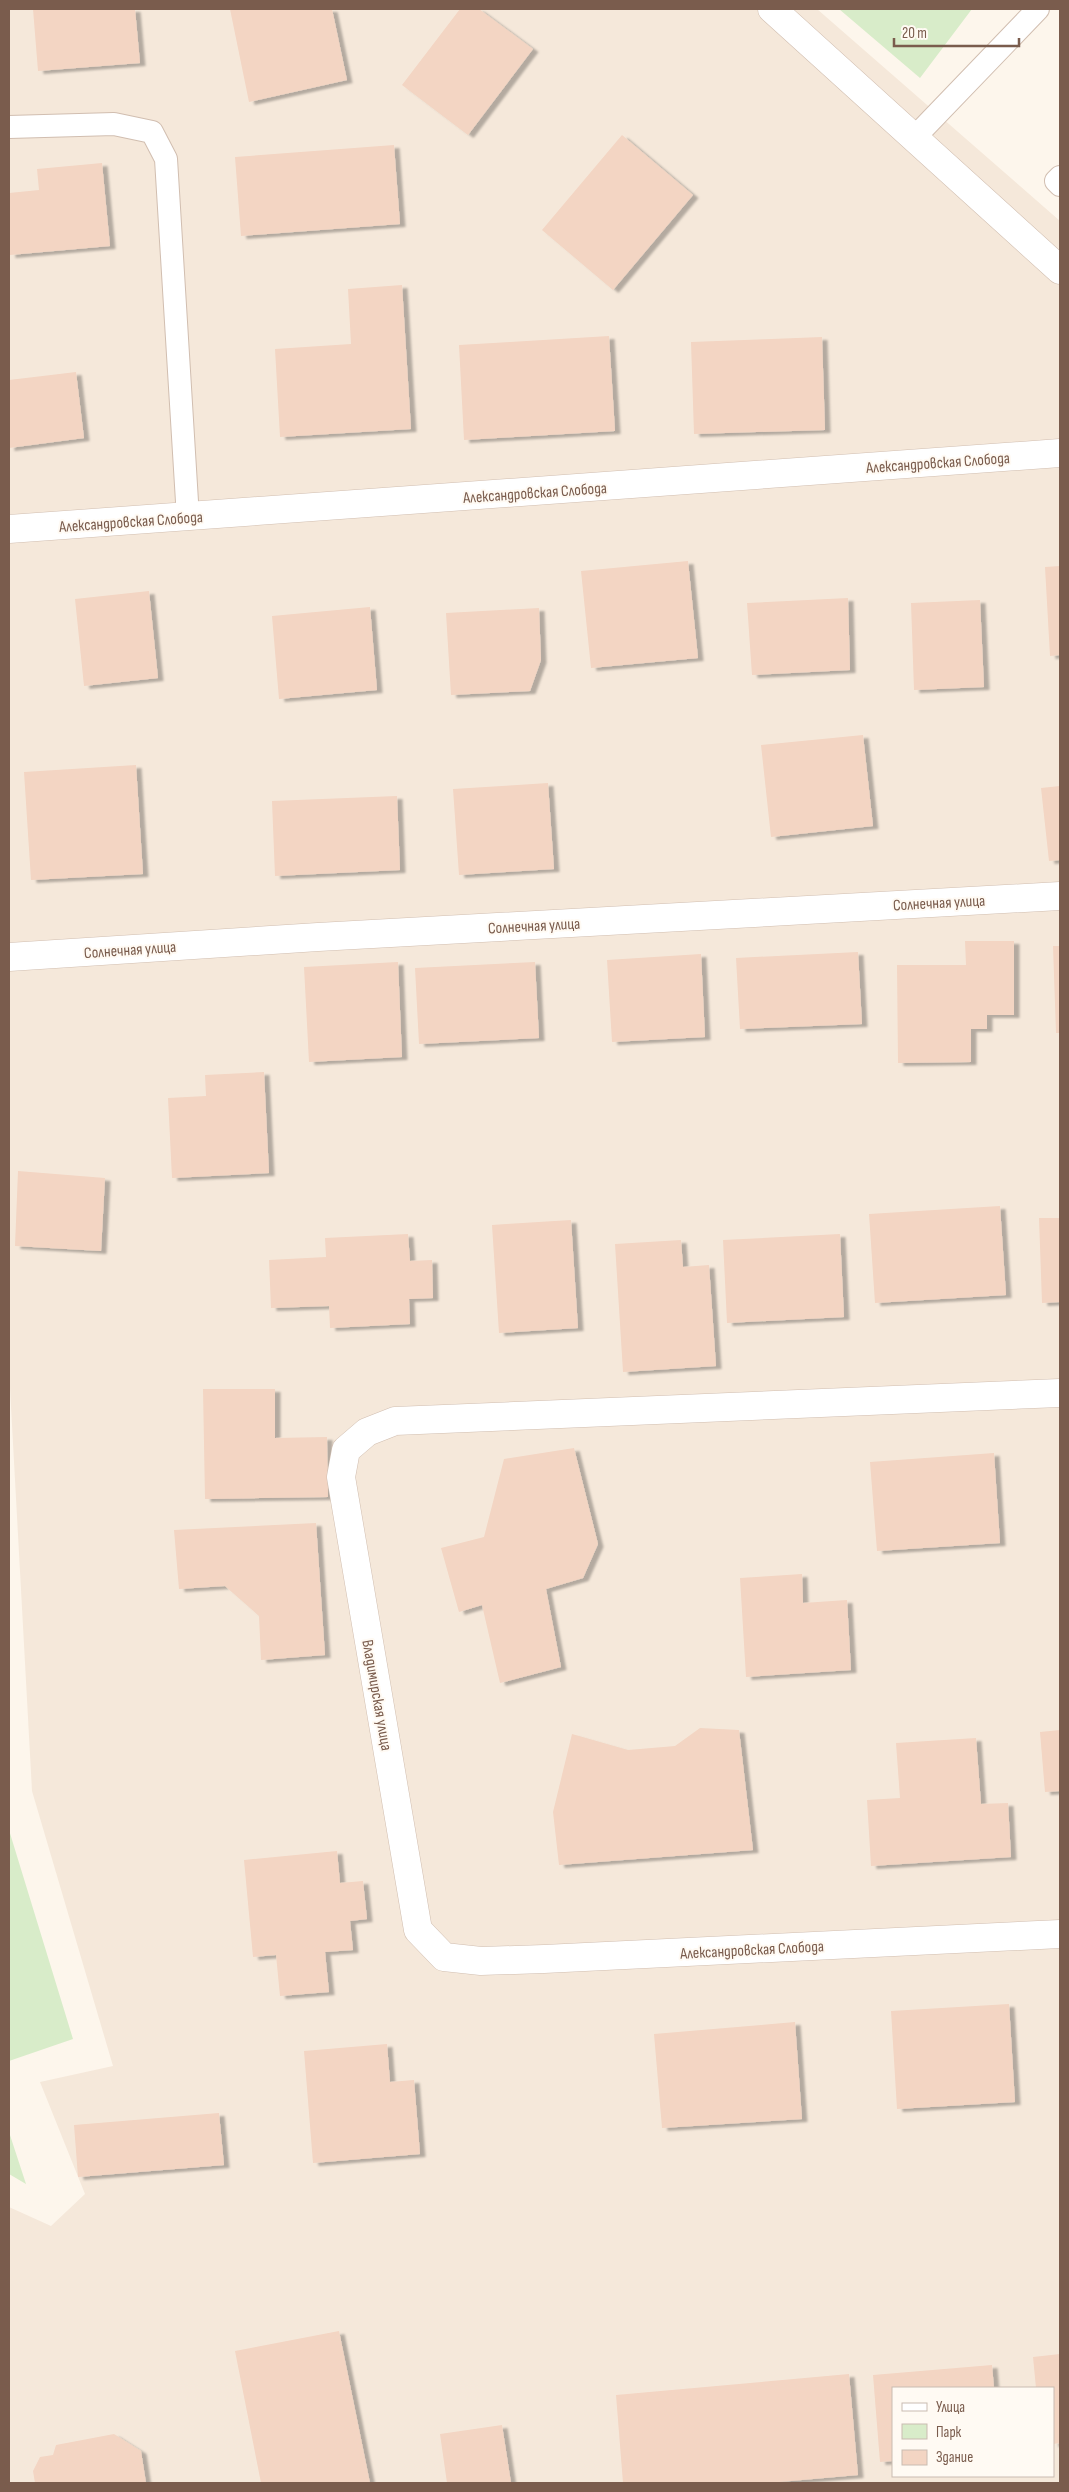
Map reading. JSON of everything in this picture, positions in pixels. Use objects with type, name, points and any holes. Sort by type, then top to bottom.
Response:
[{"type":"street","points":[[772,9],[1060,270]]},
{"type":"street","name":"Александровская Слобода","points":[[9,529],[188,518],[1060,452]]},
{"type":"street","name":"Солнечная улица","points":[[9,957],[318,937],[1060,896]]},
{"type":"street","name":"Владимирская улица","points":[[444,1957],[418,1930],[341,1476],[346,1450],[367,1432],[395,1421],[1060,1393]]},
{"type":"street","name":"Александровская Слобода","points":[[444,1957],[481,1961],[535,1960],[1060,1934]]},
{"type":"lane","points":[[914,138],[1038,9]]},
{"type":"lane","points":[[9,127],[114,124],[152,132],[166,159],[188,518]]},
{"type":"lane","points":[[1060,177],[1056,181],[1060,185]]},
{"type":"shaded area","points":[[9,9],[817,9],[1060,221],[1060,2483],[9,2483],[9,2207],[51,2226],[85,2194],[40,2082],[113,2066],[32,1791],[9,1370]]},
{"type":"green space","points":[[839,9],[972,9],[920,78]]},
{"type":"green space","points":[[9,1830],[73,2039],[9,2061]]},
{"type":"green space","points":[[9,2132],[26,2184],[9,2174]]},
{"type":"building","points":[[33,9],[135,9],[140,63],[38,71]]},
{"type":"building","points":[[230,9],[332,9],[347,80],[249,102]]},
{"type":"building","points":[[460,9],[479,9],[533,49],[468,135],[402,85]]},
{"type":"building","points":[[622,135],[693,195],[613,290],[542,230]]},
{"type":"building","points":[[394,145],[400,224],[241,236],[235,157]]},
{"type":"building","points":[[102,163],[110,246],[10,255],[9,193],[39,190],[37,169]]},
{"type":"building","points":[[402,285],[411,429],[280,437],[275,349],[351,344],[348,289]]},
{"type":"building","points":[[609,336],[615,431],[464,440],[459,345]]},
{"type":"building","points":[[822,337],[825,430],[694,434],[691,342]]},
{"type":"building","points":[[76,372],[84,438],[9,448],[9,380]]},
{"type":"building","points":[[688,561],[698,658],[591,668],[581,571]]},
{"type":"building","points":[[1060,566],[1060,655],[1050,656],[1045,567]]},
{"type":"building","points":[[149,591],[158,678],[84,686],[75,599]]},
{"type":"building","points":[[848,598],[850,670],[752,675],[747,603]]},
{"type":"building","points":[[980,600],[984,687],[914,690],[911,603]]},
{"type":"building","points":[[370,607],[377,690],[279,699],[272,616]]},
{"type":"building","points":[[539,608],[541,660],[530,691],[451,695],[446,613]]},
{"type":"building","points":[[863,735],[873,826],[771,837],[761,745]]},
{"type":"building","points":[[136,765],[143,874],[31,880],[24,772]]},
{"type":"building","points":[[548,783],[554,869],[459,875],[453,789]]},
{"type":"building","points":[[1060,786],[1060,860],[1049,861],[1041,788]]},
{"type":"building","points":[[397,796],[400,870],[275,876],[272,801]]},
{"type":"building","points":[[965,941],[1014,941],[1014,1015],[987,1015],[987,1029],[971,1029],[971,1062],[898,1063],[897,965],[966,965]]},
{"type":"building","points":[[1053,946],[1060,946],[1060,1033],[1056,1033]]},
{"type":"building","points":[[858,952],[862,1024],[740,1029],[736,958]]},
{"type":"building","points":[[701,954],[705,1037],[612,1042],[607,960]]},
{"type":"building","points":[[398,962],[402,1057],[309,1062],[304,967]]},
{"type":"building","points":[[535,962],[539,1038],[419,1044],[415,968]]},
{"type":"building","points":[[264,1072],[269,1173],[172,1178],[168,1098],[206,1096],[205,1075]]},
{"type":"building","points":[[18,1171],[105,1178],[101,1251],[15,1246]]},
{"type":"building","points":[[1000,1206],[1006,1295],[875,1303],[869,1214]]},
{"type":"building","points":[[1039,1218],[1060,1218],[1060,1302],[1042,1303]]},
{"type":"building","points":[[571,1220],[578,1328],[499,1333],[492,1225]]},
{"type":"building","points":[[408,1234],[410,1261],[432,1260],[433,1298],[409,1299],[410,1324],[330,1328],[329,1306],[271,1308],[269,1260],[326,1257],[325,1238]]},
{"type":"building","points":[[840,1234],[844,1317],[727,1323],[723,1240]]},
{"type":"building","points":[[681,1240],[683,1267],[709,1265],[716,1366],[623,1372],[615,1244]]},
{"type":"building","points":[[203,1389],[275,1389],[275,1438],[327,1437],[328,1497],[205,1499]]},
{"type":"building","points":[[574,1448],[598,1544],[583,1578],[546,1589],[561,1667],[500,1683],[482,1605],[459,1612],[441,1548],[484,1537],[504,1459]]},
{"type":"building","points":[[994,1453],[1000,1543],[877,1551],[870,1462]]},
{"type":"building","points":[[316,1523],[325,1655],[261,1660],[259,1616],[225,1586],[179,1589],[174,1530]]},
{"type":"building","points":[[802,1574],[803,1603],[847,1600],[851,1670],[746,1677],[740,1578]]},
{"type":"building","points":[[700,1728],[739,1730],[753,1850],[559,1865],[553,1812],[572,1734],[628,1750],[675,1746]]},
{"type":"building","points":[[1060,1730],[1060,1791],[1045,1792],[1040,1732]]},
{"type":"building","points":[[976,1738],[981,1804],[1008,1803],[1011,1857],[871,1866],[867,1800],[900,1798],[896,1743]]},
{"type":"building","points":[[337,1851],[340,1883],[363,1881],[367,1919],[350,1921],[353,1950],[325,1952],[329,1992],[280,1996],[276,1955],[253,1957],[244,1860]]},
{"type":"building","points":[[1009,2004],[1015,2102],[897,2109],[891,2011]]},
{"type":"building","points":[[795,2022],[802,2119],[662,2128],[654,2034]]},
{"type":"building","points":[[387,2044],[390,2082],[414,2080],[420,2154],[313,2163],[304,2051]]},
{"type":"building","points":[[219,2113],[224,2165],[78,2177],[74,2125]]},
{"type":"building","points":[[339,2331],[370,2483],[261,2483],[235,2351]]},
{"type":"building","points":[[1060,2354],[1060,2443],[1054,2444],[1054,2387],[1036,2387],[1033,2357]]},
{"type":"building","points":[[992,2365],[994,2387],[892,2387],[892,2461],[880,2462],[873,2375]]},
{"type":"building","points":[[849,2374],[858,2475],[768,2483],[623,2483],[616,2395]]},
{"type":"building","points":[[502,2425],[511,2483],[447,2483],[440,2434]]},
{"type":"building","points":[[114,2434],[141,2451],[146,2483],[35,2483],[33,2471],[40,2457],[53,2455],[56,2445]]}]
